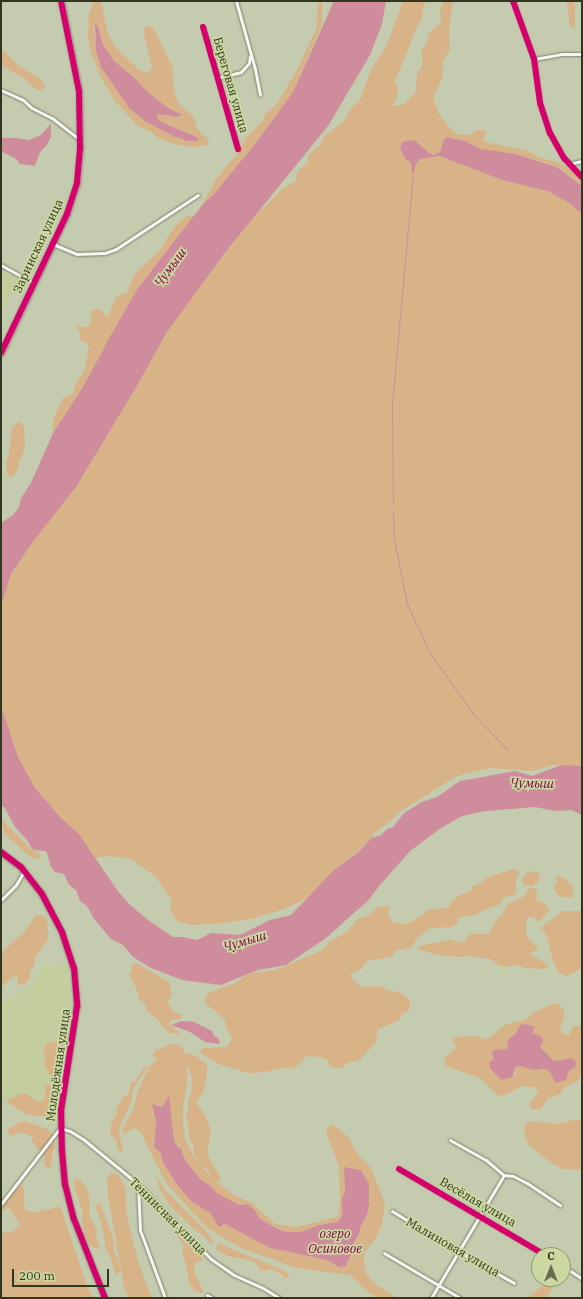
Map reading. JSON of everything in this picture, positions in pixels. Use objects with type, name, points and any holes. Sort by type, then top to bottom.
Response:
[{"type":"street","name":"Заринская улица","points":[[1,353],[33,283],[53,244],[74,193],[80,140],[79,91],[61,1]]},
{"type":"street","name":"Береговая улица","points":[[236,1],[251,54],[260,95]]},
{"type":"street","points":[[513,1],[534,59],[540,103],[550,133],[569,164],[582,177]]},
{"type":"street","name":"Береговая улица","points":[[203,27],[238,149]]},
{"type":"street","points":[[217,78],[241,72],[249,62],[251,54]]},
{"type":"street","points":[[534,59],[562,54],[582,54]]},
{"type":"street","points":[[1,90],[23,100],[32,108],[52,118],[80,140]]},
{"type":"street","points":[[569,164],[582,160]]},
{"type":"street","points":[[53,244],[77,254],[105,253],[116,249],[198,195]]},
{"type":"street","points":[[1,265],[33,283]]},
{"type":"street","name":"Молодёжная улица","points":[[1,852],[24,871],[42,894],[62,932],[72,957],[77,986],[76,1012],[62,1095],[60,1128],[64,1178],[72,1213],[105,1298]]},
{"type":"street","points":[[1,900],[16,885],[24,871]]},
{"type":"street","name":"Молодёжная улица","points":[[1,1204],[60,1128]]},
{"type":"street","name":"Теннисная улица","points":[[60,1128],[83,1138],[138,1184],[211,1259],[234,1276],[263,1288],[279,1298]]},
{"type":"street","points":[[450,1140],[486,1160],[504,1175],[513,1176],[527,1183],[560,1204]]},
{"type":"street","name":"Весёлая улица","points":[[399,1169],[531,1247]]},
{"type":"street","points":[[431,1298],[504,1175]]},
{"type":"street","points":[[138,1184],[140,1230],[165,1298]]},
{"type":"street","name":"Малиновая улица","points":[[392,1211],[459,1252],[514,1282]]},
{"type":"street","points":[[384,1252],[460,1298]]},
{"type":"street","points":[[571,1271],[582,1279]]},
{"type":"street","points":[[207,1295],[212,1298]]},
{"type":"shaded area","points":[[94,1],[101,1],[108,34],[114,45],[139,70],[146,73],[149,72],[152,67],[143,30],[148,25],[154,29],[173,68],[173,85],[179,104],[194,117],[197,129],[209,140],[207,145],[195,147],[178,145],[158,138],[153,133],[138,126],[115,101],[101,77],[91,53],[88,38],[89,15]],"holes":[[[98,26],[103,45],[114,61],[134,76],[150,94],[168,108],[182,114],[182,116],[176,117],[156,114],[158,119],[163,123],[194,135],[196,142],[179,139],[161,130],[140,118],[128,106],[101,67],[96,51],[94,27]]]},
{"type":"shaded area","points":[[318,1],[322,1],[322,25],[293,92],[258,140],[215,193],[203,204],[215,181],[236,156],[246,138],[263,120],[266,113],[276,105],[297,70],[316,29]]},
{"type":"shaded area","points":[[403,1],[427,1],[423,6],[421,20],[395,80],[398,89],[396,100],[392,106],[405,104],[416,91],[417,75],[423,64],[421,50],[427,43],[429,33],[441,23],[440,13],[443,1],[453,1],[449,31],[450,50],[443,61],[443,75],[433,99],[440,116],[457,134],[470,135],[477,130],[484,130],[486,132],[483,140],[485,142],[528,151],[538,157],[559,163],[575,172],[582,179],[582,186],[559,167],[533,159],[481,149],[465,141],[450,137],[444,139],[441,150],[438,154],[430,154],[419,143],[412,140],[402,142],[400,149],[411,163],[412,174],[414,173],[416,164],[420,159],[440,156],[502,180],[548,191],[569,203],[582,214],[582,766],[553,765],[533,771],[490,768],[455,777],[398,813],[393,819],[372,835],[375,837],[333,871],[315,891],[305,899],[284,909],[251,919],[214,924],[191,925],[177,921],[170,911],[172,900],[155,876],[131,859],[110,856],[96,858],[79,834],[61,818],[37,790],[26,773],[18,757],[1,706],[1,606],[11,574],[32,543],[76,487],[137,386],[167,332],[199,287],[257,213],[281,190],[298,179],[296,177],[298,171],[308,163],[308,156],[320,145],[324,137],[343,122],[353,106],[360,100],[371,70],[386,47]]},
{"type":"shaded area","points":[[568,1],[575,1],[575,28],[570,26],[567,6]]},
{"type":"shaded area","points":[[1,48],[19,66],[42,80],[45,88],[40,91],[34,88],[26,80],[1,65]]},
{"type":"shaded area","points":[[187,216],[194,216],[138,288],[83,387],[53,433],[53,420],[63,398],[73,393],[76,383],[84,371],[89,348],[87,343],[80,340],[80,332],[76,326],[79,325],[83,328],[90,325],[92,318],[90,312],[96,309],[100,309],[105,316],[109,315],[116,297],[127,292],[134,275],[159,251],[175,226]]},
{"type":"shaded area","points":[[1,270],[22,280],[23,283],[17,293],[12,292],[1,315]]},
{"type":"shaded area","points":[[19,421],[24,427],[25,447],[16,473],[11,477],[7,474],[6,462],[9,454],[12,428]]},
{"type":"shaded area","points":[[1,819],[31,849],[39,854],[41,857],[39,859],[31,857],[12,841],[4,832]]},
{"type":"shaded area","points":[[513,869],[520,872],[516,880],[516,893],[514,895],[504,897],[499,905],[486,909],[474,916],[459,917],[457,923],[453,927],[431,928],[418,937],[411,948],[397,950],[391,957],[367,961],[362,968],[350,974],[353,980],[361,987],[377,986],[385,988],[386,990],[405,995],[410,1002],[409,1011],[403,1013],[398,1021],[378,1029],[376,1042],[360,1060],[349,1062],[341,1068],[334,1068],[331,1067],[327,1060],[321,1057],[307,1056],[294,1069],[283,1068],[265,1072],[248,1073],[218,1064],[201,1053],[200,1050],[203,1048],[227,1047],[232,1039],[226,1027],[225,1020],[204,1002],[208,993],[236,983],[248,974],[275,970],[321,951],[331,941],[348,931],[357,920],[369,915],[378,907],[389,906],[388,915],[394,923],[408,924],[430,909],[449,908],[451,902],[459,895],[471,891],[472,887],[483,882],[486,878]]},
{"type":"shaded area","points":[[531,871],[538,873],[540,876],[538,882],[532,886],[524,885],[522,879],[528,872]]},
{"type":"shaded area","points":[[557,876],[562,877],[573,886],[573,898],[558,896],[553,887],[557,883],[555,878]]},
{"type":"shaded area","points":[[533,887],[538,891],[536,900],[545,904],[549,910],[540,921],[537,921],[533,917],[527,917],[526,932],[528,938],[537,947],[537,950],[532,952],[531,955],[549,965],[545,969],[526,968],[516,965],[504,967],[498,965],[491,959],[471,956],[457,957],[439,955],[419,950],[418,948],[423,945],[451,940],[464,943],[470,934],[488,934],[491,931],[495,921],[502,916],[507,904],[525,896],[528,889]]},
{"type":"shaded area","points":[[563,911],[582,911],[582,968],[567,976],[559,973],[553,961],[546,934],[540,928]]},
{"type":"shaded area","points":[[36,915],[42,915],[47,919],[48,935],[47,941],[35,958],[35,964],[30,972],[30,978],[26,983],[21,985],[18,984],[17,976],[14,976],[1,987],[1,953],[24,932]]},
{"type":"shaded area","points":[[67,963],[71,1005],[57,1105],[1,1098],[1,1004],[32,984],[42,965]]},
{"type":"shaded area","points":[[133,963],[140,965],[169,982],[172,995],[168,1002],[169,1005],[174,1012],[183,1015],[181,1019],[172,1020],[169,1024],[182,1035],[170,1033],[162,1027],[158,1019],[147,1011],[145,1004],[139,999],[137,990],[129,974],[132,970],[131,965]]},
{"type":"shaded area","points":[[555,1003],[560,1005],[564,1011],[564,1017],[560,1028],[564,1034],[569,1035],[574,1026],[582,1025],[582,1067],[579,1080],[564,1088],[560,1094],[548,1098],[541,1109],[530,1109],[530,1103],[538,1093],[538,1090],[534,1087],[521,1086],[508,1094],[499,1096],[480,1078],[446,1066],[444,1058],[456,1048],[453,1039],[455,1037],[477,1036],[486,1040],[505,1025],[525,1020],[534,1012]],"holes":[[[529,1024],[531,1033],[540,1047],[553,1060],[557,1061],[571,1058],[575,1067],[569,1071],[566,1080],[546,1069],[533,1070],[520,1066],[516,1067],[515,1074],[501,1080],[491,1068],[489,1062],[507,1049],[508,1040],[516,1033],[520,1025]]]},
{"type":"shaded area","points":[[57,1041],[66,1046],[66,1050],[63,1051],[62,1061],[55,1068],[55,1077],[52,1077],[47,1071],[44,1063],[46,1058],[43,1052],[46,1044]]},
{"type":"shaded area","points":[[172,1044],[180,1045],[185,1053],[194,1055],[207,1064],[207,1076],[204,1091],[196,1102],[205,1116],[211,1131],[207,1154],[220,1177],[220,1181],[215,1181],[234,1195],[252,1203],[275,1224],[297,1227],[337,1216],[340,1199],[339,1166],[326,1132],[327,1129],[331,1125],[337,1127],[349,1138],[358,1155],[371,1168],[385,1204],[382,1224],[378,1235],[364,1253],[364,1266],[367,1275],[374,1283],[397,1298],[378,1298],[368,1292],[350,1275],[296,1268],[239,1247],[206,1227],[166,1183],[140,1131],[133,1128],[126,1133],[123,1133],[122,1129],[133,1111],[138,1090],[149,1067],[158,1058],[152,1056],[155,1051]],"holes":[[[187,1064],[192,1079],[191,1095],[188,1101],[188,1111],[186,1117],[189,1129],[189,1139],[193,1145],[194,1154],[203,1167],[208,1170],[212,1179],[193,1155],[186,1141],[183,1125],[183,1108],[187,1085]],[[168,1098],[174,1141],[183,1151],[182,1153],[186,1161],[200,1179],[211,1186],[217,1193],[239,1205],[244,1204],[255,1210],[259,1218],[288,1232],[301,1232],[319,1225],[338,1222],[343,1208],[342,1201],[345,1192],[344,1167],[362,1171],[368,1182],[369,1204],[367,1215],[354,1242],[352,1253],[347,1265],[340,1268],[327,1260],[270,1248],[227,1225],[216,1223],[210,1213],[183,1193],[165,1166],[160,1152],[154,1145],[156,1121],[155,1104],[162,1107]]]},
{"type":"shaded area","points":[[145,1066],[148,1066],[133,1089],[131,1103],[121,1124],[119,1133],[123,1151],[121,1153],[117,1148],[117,1142],[110,1133],[112,1121],[117,1114],[116,1107],[121,1103],[123,1097],[129,1094],[131,1082],[135,1081]]},
{"type":"shaded area","points":[[46,1084],[53,1086],[54,1098],[51,1107],[52,1114],[47,1117],[26,1114],[6,1101],[20,1094],[27,1094],[38,1102],[41,1102],[44,1100],[46,1091],[44,1085]]},
{"type":"shaded area","points":[[582,1120],[582,1170],[563,1169],[550,1162],[528,1144],[524,1131],[525,1124],[533,1121],[555,1124]]},
{"type":"shaded area","points":[[25,1121],[49,1130],[53,1135],[55,1147],[52,1155],[51,1169],[44,1165],[45,1157],[33,1143],[31,1136],[23,1133],[17,1133],[12,1136],[7,1133],[8,1130],[18,1123]]},
{"type":"shaded area","points":[[111,1173],[117,1174],[123,1182],[126,1192],[126,1213],[138,1261],[152,1298],[129,1298],[124,1287],[108,1195],[107,1178]]},
{"type":"shaded area","points":[[156,1175],[166,1191],[207,1232],[213,1240],[211,1245],[206,1238],[194,1229],[168,1203],[160,1190]]},
{"type":"shaded area","points":[[74,1180],[80,1180],[88,1190],[90,1203],[89,1216],[97,1230],[96,1236],[100,1248],[97,1249],[90,1245],[84,1234],[82,1220],[83,1214],[75,1190]]},
{"type":"shaded area","points":[[19,1186],[22,1186],[24,1189],[25,1209],[28,1211],[37,1213],[57,1206],[61,1208],[87,1286],[94,1298],[1,1298],[1,1233],[12,1232],[20,1225],[9,1208],[5,1209],[1,1213],[1,1207],[11,1192]]},
{"type":"shaded area","points":[[100,1203],[113,1237],[114,1251],[120,1265],[120,1272],[116,1276],[111,1258],[106,1250],[103,1230],[96,1207],[97,1204]]},
{"type":"shaded area","points":[[172,1222],[190,1243],[199,1247],[203,1252],[202,1261],[196,1262],[194,1271],[203,1294],[194,1290],[189,1283],[186,1264],[182,1253],[184,1246],[170,1226],[170,1223]]},
{"type":"shaded area","points":[[220,1244],[285,1271],[289,1275],[289,1278],[284,1278],[283,1275],[271,1269],[266,1271],[260,1270],[257,1264],[252,1261],[228,1256],[217,1250],[217,1245]]},
{"type":"shaded area","points":[[542,1287],[552,1287],[546,1298],[526,1298]]},
{"type":"water","name":"Чумыш","points":[[334,1],[386,1],[382,24],[370,55],[328,126],[224,254],[167,332],[137,386],[76,487],[32,543],[11,574],[1,606],[1,523],[13,515],[19,507],[21,498],[31,483],[53,433],[83,387],[138,288],[203,204],[215,193],[258,140],[293,92]]},
{"type":"water","points":[[95,24],[98,26],[103,45],[114,61],[133,76],[150,94],[168,108],[183,115],[176,117],[157,114],[158,119],[163,123],[195,136],[198,138],[197,141],[187,141],[173,136],[146,122],[129,108],[101,67],[96,51]]},
{"type":"water","points":[[51,124],[51,137],[46,146],[40,152],[35,166],[20,164],[16,159],[1,151],[1,138],[29,140],[41,135]]},
{"type":"water","points":[[447,137],[465,141],[481,149],[515,154],[557,167],[582,186],[582,214],[569,203],[548,191],[502,180],[440,156],[420,159],[416,164],[414,173],[412,174],[411,163],[405,159],[400,148],[402,142],[410,140],[416,141],[433,155],[440,152],[444,139]]},
{"type":"water","name":"Чумыш","points":[[1,706],[18,757],[35,788],[61,818],[79,834],[117,890],[130,905],[148,920],[173,937],[197,940],[211,933],[240,935],[270,920],[291,915],[333,871],[358,852],[372,838],[381,835],[387,829],[393,827],[404,813],[422,802],[437,797],[460,781],[515,771],[532,776],[562,765],[582,766],[582,815],[571,810],[555,811],[535,807],[485,811],[462,816],[441,828],[410,851],[367,902],[326,938],[286,965],[258,970],[221,985],[182,980],[151,968],[133,957],[123,945],[111,939],[94,919],[87,906],[80,901],[76,890],[69,885],[64,874],[55,872],[51,867],[47,853],[45,851],[33,850],[27,840],[15,827],[5,808],[1,805]]},
{"type":"water","points":[[181,1021],[194,1022],[212,1031],[214,1036],[218,1038],[220,1044],[205,1042],[190,1032],[171,1025]]},
{"type":"water","points":[[526,1024],[535,1027],[532,1033],[541,1036],[543,1041],[540,1047],[553,1060],[557,1061],[571,1058],[576,1061],[575,1067],[569,1071],[566,1080],[556,1083],[550,1072],[546,1069],[533,1070],[520,1066],[516,1067],[512,1077],[501,1080],[490,1068],[489,1062],[494,1059],[492,1053],[494,1050],[507,1049],[508,1040],[516,1033],[520,1025]]},
{"type":"water","name":"озеро Осиновое","points":[[169,1096],[174,1141],[178,1147],[182,1149],[182,1153],[186,1161],[200,1179],[211,1186],[217,1193],[239,1205],[247,1204],[255,1210],[259,1218],[278,1229],[288,1232],[301,1232],[319,1225],[338,1222],[342,1214],[342,1199],[345,1192],[344,1167],[361,1170],[369,1184],[369,1204],[367,1215],[354,1242],[352,1253],[346,1266],[340,1268],[327,1260],[270,1248],[227,1225],[224,1224],[219,1227],[210,1213],[192,1202],[178,1186],[164,1164],[160,1152],[154,1147],[156,1121],[152,1104],[162,1107]]},
{"type":"waterway","points":[[393,504],[392,404],[413,175]]},
{"type":"waterway","points":[[393,510],[394,539],[407,604],[430,653],[474,715],[508,750]]},
{"type":"cycle path","points":[[1,353],[67,214],[77,183],[80,147],[79,91],[61,1]]},
{"type":"cycle path","points":[[513,1],[534,59],[540,103],[550,133],[564,158],[582,177]]},
{"type":"cycle path","points":[[203,27],[238,149]]},
{"type":"cycle path","points":[[1,852],[21,867],[42,894],[62,932],[74,968],[77,1006],[61,1110],[62,1151],[65,1184],[74,1219],[105,1298]]},
{"type":"cycle path","points":[[399,1169],[531,1247]]}]
